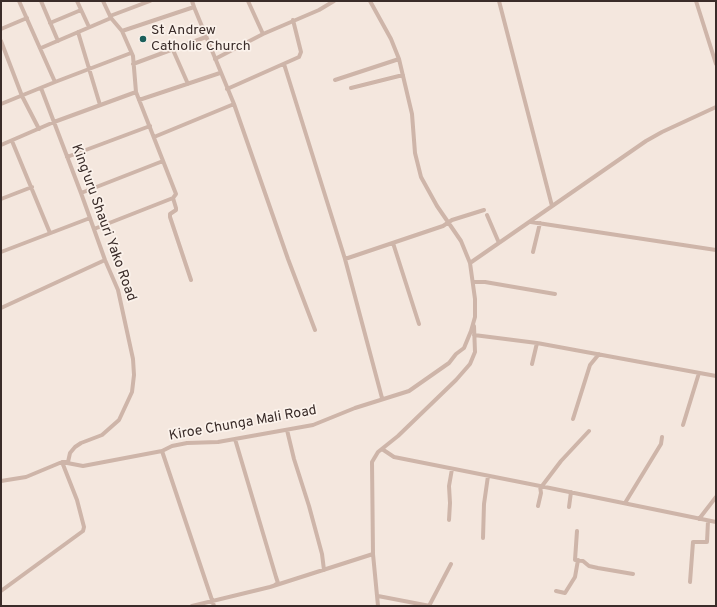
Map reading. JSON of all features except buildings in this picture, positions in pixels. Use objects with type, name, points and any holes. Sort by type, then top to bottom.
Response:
[{"type":"street","points":[[19,1],[55,82]]},
{"type":"street","points":[[41,1],[58,41]]},
{"type":"street","points":[[77,1],[89,27]]},
{"type":"street","points":[[94,229],[173,198],[176,194],[136,92],[132,53],[122,31],[111,17],[102,1]]},
{"type":"street","points":[[41,48],[150,1]]},
{"type":"street","points":[[192,1],[214,59],[234,104],[288,259],[315,330]]},
{"type":"street","points":[[248,1],[263,34]]},
{"type":"street","points":[[214,59],[263,34],[319,10],[334,1]]},
{"type":"street","name":"Kiroe Chunga Mali Road","points":[[62,462],[83,466],[162,451],[172,446],[187,443],[218,442],[318,423],[382,398],[409,391],[449,363],[456,354],[464,348],[473,322],[475,308],[470,263],[461,241],[426,189],[418,170],[412,114],[399,59],[391,39],[370,1]]},
{"type":"street","points":[[500,1],[552,206]]},
{"type":"street","points":[[696,1],[716,64]]},
{"type":"street","points":[[122,31],[194,7]]},
{"type":"street","points":[[50,23],[81,10]]},
{"type":"street","points":[[1,29],[27,18]]},
{"type":"street","points":[[227,89],[297,59],[300,55],[293,20]]},
{"type":"street","points":[[78,32],[100,105]]},
{"type":"street","points":[[133,64],[206,37]]},
{"type":"street","points":[[1,41],[22,96],[39,129]]},
{"type":"street","points":[[173,50],[188,84]]},
{"type":"street","points":[[1,104],[132,53]]},
{"type":"street","points":[[335,80],[399,59]]},
{"type":"street","points":[[284,64],[344,259],[382,398]]},
{"type":"street","points":[[139,100],[220,73]]},
{"type":"street","points":[[351,88],[403,74]]},
{"type":"street","name":"King'uru Shauri Yako Road","points":[[41,88],[105,260],[118,290],[133,359],[134,375],[132,392],[119,420],[102,435],[81,443],[75,447],[70,453],[68,462],[62,462]]},
{"type":"street","points":[[1,145],[54,122],[136,92]]},
{"type":"street","points":[[154,137],[234,104]]},
{"type":"street","points":[[470,263],[646,140],[716,107]]},
{"type":"street","points":[[710,110],[716,112]]},
{"type":"street","points":[[67,157],[150,126]]},
{"type":"street","points":[[12,141],[50,233]]},
{"type":"street","points":[[81,193],[163,160]]},
{"type":"street","points":[[1,199],[32,187]]},
{"type":"street","points":[[173,198],[176,210],[170,214],[170,217],[192,280]]},
{"type":"street","points":[[344,259],[443,226],[452,220],[484,210]]},
{"type":"street","points":[[487,215],[499,243]]},
{"type":"street","points":[[1,252],[90,218]]},
{"type":"street","points":[[530,222],[716,250]]},
{"type":"street","points":[[534,252],[540,223]]},
{"type":"street","points":[[393,242],[418,324]]},
{"type":"street","points":[[1,308],[105,260]]},
{"type":"street","points":[[473,282],[485,282],[555,294]]},
{"type":"street","points":[[378,606],[373,554],[372,462],[378,452],[398,436],[456,380],[470,364],[475,352],[473,322]]},
{"type":"street","points":[[474,335],[537,343],[716,376]]},
{"type":"street","points":[[532,364],[537,343]]},
{"type":"street","points":[[573,419],[588,370],[592,361],[599,354]]},
{"type":"street","points":[[683,425],[699,373]]},
{"type":"street","points":[[287,430],[322,554],[324,570]]},
{"type":"street","points":[[538,506],[542,494],[541,486],[561,461],[589,431]]},
{"type":"street","points":[[625,504],[661,444],[662,437]]},
{"type":"street","points":[[235,439],[248,487],[266,542],[270,561],[278,583],[275,585]]},
{"type":"street","points":[[382,449],[394,457],[716,522]]},
{"type":"street","name":"Kiroe Chunga Mali Road","points":[[162,451],[214,606]]},
{"type":"street","points":[[1,481],[26,477],[62,462],[84,527],[83,531],[1,591]]},
{"type":"street","points":[[449,520],[449,486],[452,469]]},
{"type":"street","points":[[483,538],[484,504],[488,476]]},
{"type":"street","points":[[569,507],[571,492]]},
{"type":"street","points":[[699,519],[716,497]]},
{"type":"street","points":[[690,582],[693,542],[707,542],[708,521]]},
{"type":"street","points":[[577,531],[575,560],[583,561],[589,566],[634,574]]},
{"type":"street","points":[[192,606],[275,585],[373,554]]},
{"type":"street","points":[[556,591],[566,593],[575,577],[578,560]]},
{"type":"street","points":[[378,596],[429,606],[452,564]]},
{"type":"place","name":"St Andrew Catholic Church","points":[[143,39]]}]
